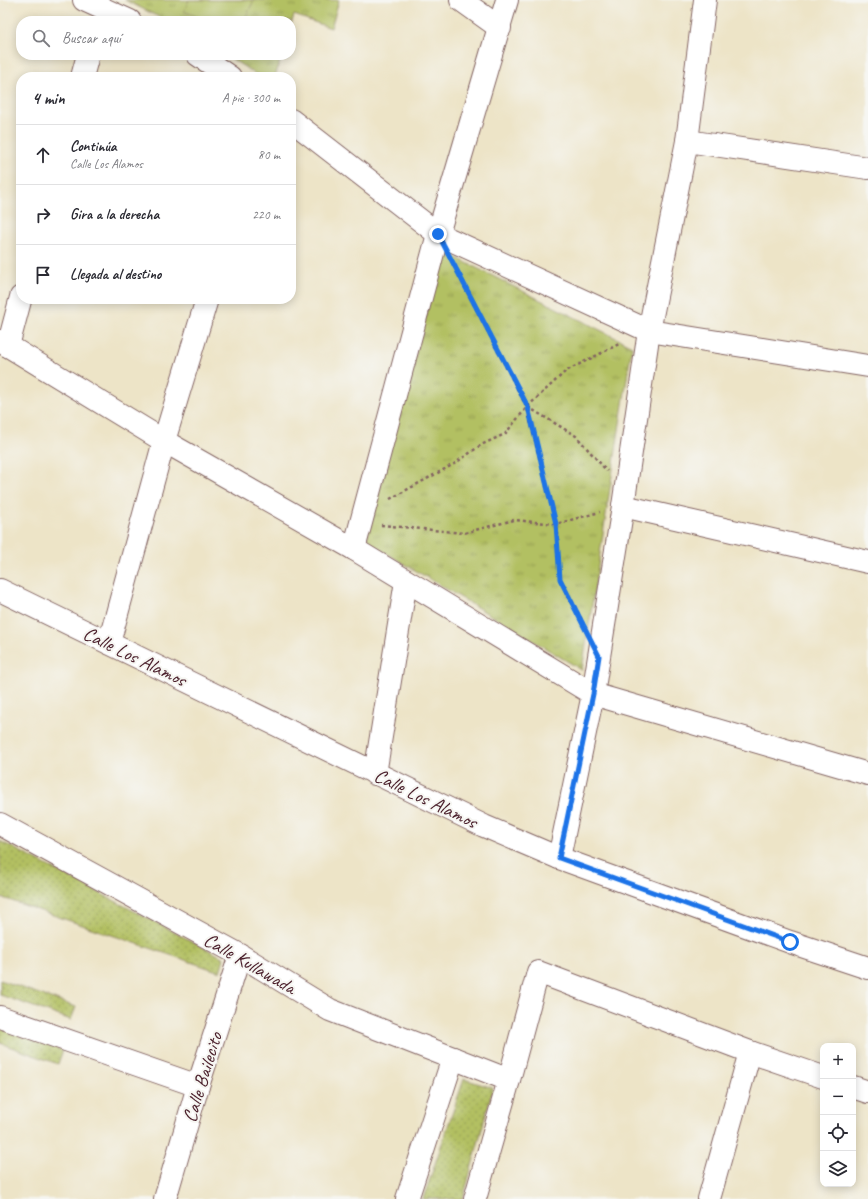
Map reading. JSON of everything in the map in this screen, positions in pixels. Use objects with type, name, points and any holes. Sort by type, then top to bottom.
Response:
[{"type":"street","points":[[461,0],[500,28]]},
{"type":"street","points":[[354,549],[438,234],[500,28],[507,0]]},
{"type":"street","points":[[559,858],[593,694],[649,330],[687,141],[705,0]]},
{"type":"street","points":[[94,10],[114,16]]},
{"type":"street","points":[[83,72],[87,60]]},
{"type":"street","points":[[205,60],[223,72]]},
{"type":"street","points":[[296,124],[438,234],[649,330],[868,366]]},
{"type":"street","points":[[687,141],[868,168]]},
{"type":"street","points":[[18,304],[4,343],[164,441],[354,549],[593,694],[868,774]]},
{"type":"street","points":[[108,643],[164,441],[205,304]]},
{"type":"street","points":[[624,500],[868,562]]},
{"type":"street","points":[[376,774],[406,580]]},
{"type":"street","name":"Calle Los Alamos","points":[[0,590],[484,826],[559,858],[790,942],[868,968]]},
{"type":"street","name":"Calle Kullawada","points":[[0,824],[240,955],[330,1010],[510,1080]]},
{"type":"street","name":"Calle Bailecito","points":[[165,1199],[198,1086],[240,955]]},
{"type":"street","points":[[474,1199],[510,1080],[538,972],[750,1052],[820,1075]]},
{"type":"street","points":[[0,1017],[198,1086]]},
{"type":"street","points":[[709,1199],[750,1052]]},
{"type":"street","points":[[407,1199],[454,1058]]},
{"type":"street","points":[[856,1088],[868,1092]]},
{"type":"path","points":[[438,234],[528,407],[556,524],[560,579],[585,628]]},
{"type":"path","points":[[362,519],[454,464],[481,445],[506,434],[528,407],[566,371],[610,347],[649,330]]},
{"type":"path","points":[[362,519],[464,533],[514,520],[556,524],[624,500],[576,436],[528,407]]},
{"type":"green space","points":[[125,0],[339,0],[331,28],[294,15],[157,16]]},
{"type":"green space","points":[[189,0],[254,0],[246,16],[196,16],[184,11]]},
{"type":"green space","points":[[234,60],[280,60],[277,72],[252,72]]},
{"type":"green space","points":[[443,251],[632,346],[582,670],[366,541]]},
{"type":"green space","points":[[0,841],[224,958],[220,972],[0,897]]},
{"type":"green space","points":[[0,980],[76,1007],[71,1020],[0,995]]},
{"type":"green space","points":[[0,1028],[63,1050],[58,1064],[0,1043]]},
{"type":"green space","points":[[464,1079],[493,1088],[463,1199],[423,1199]]},
{"type":"route","points":[[438,234],[528,407],[556,524],[560,579],[599,656],[593,694],[559,858],[790,942]]}]
